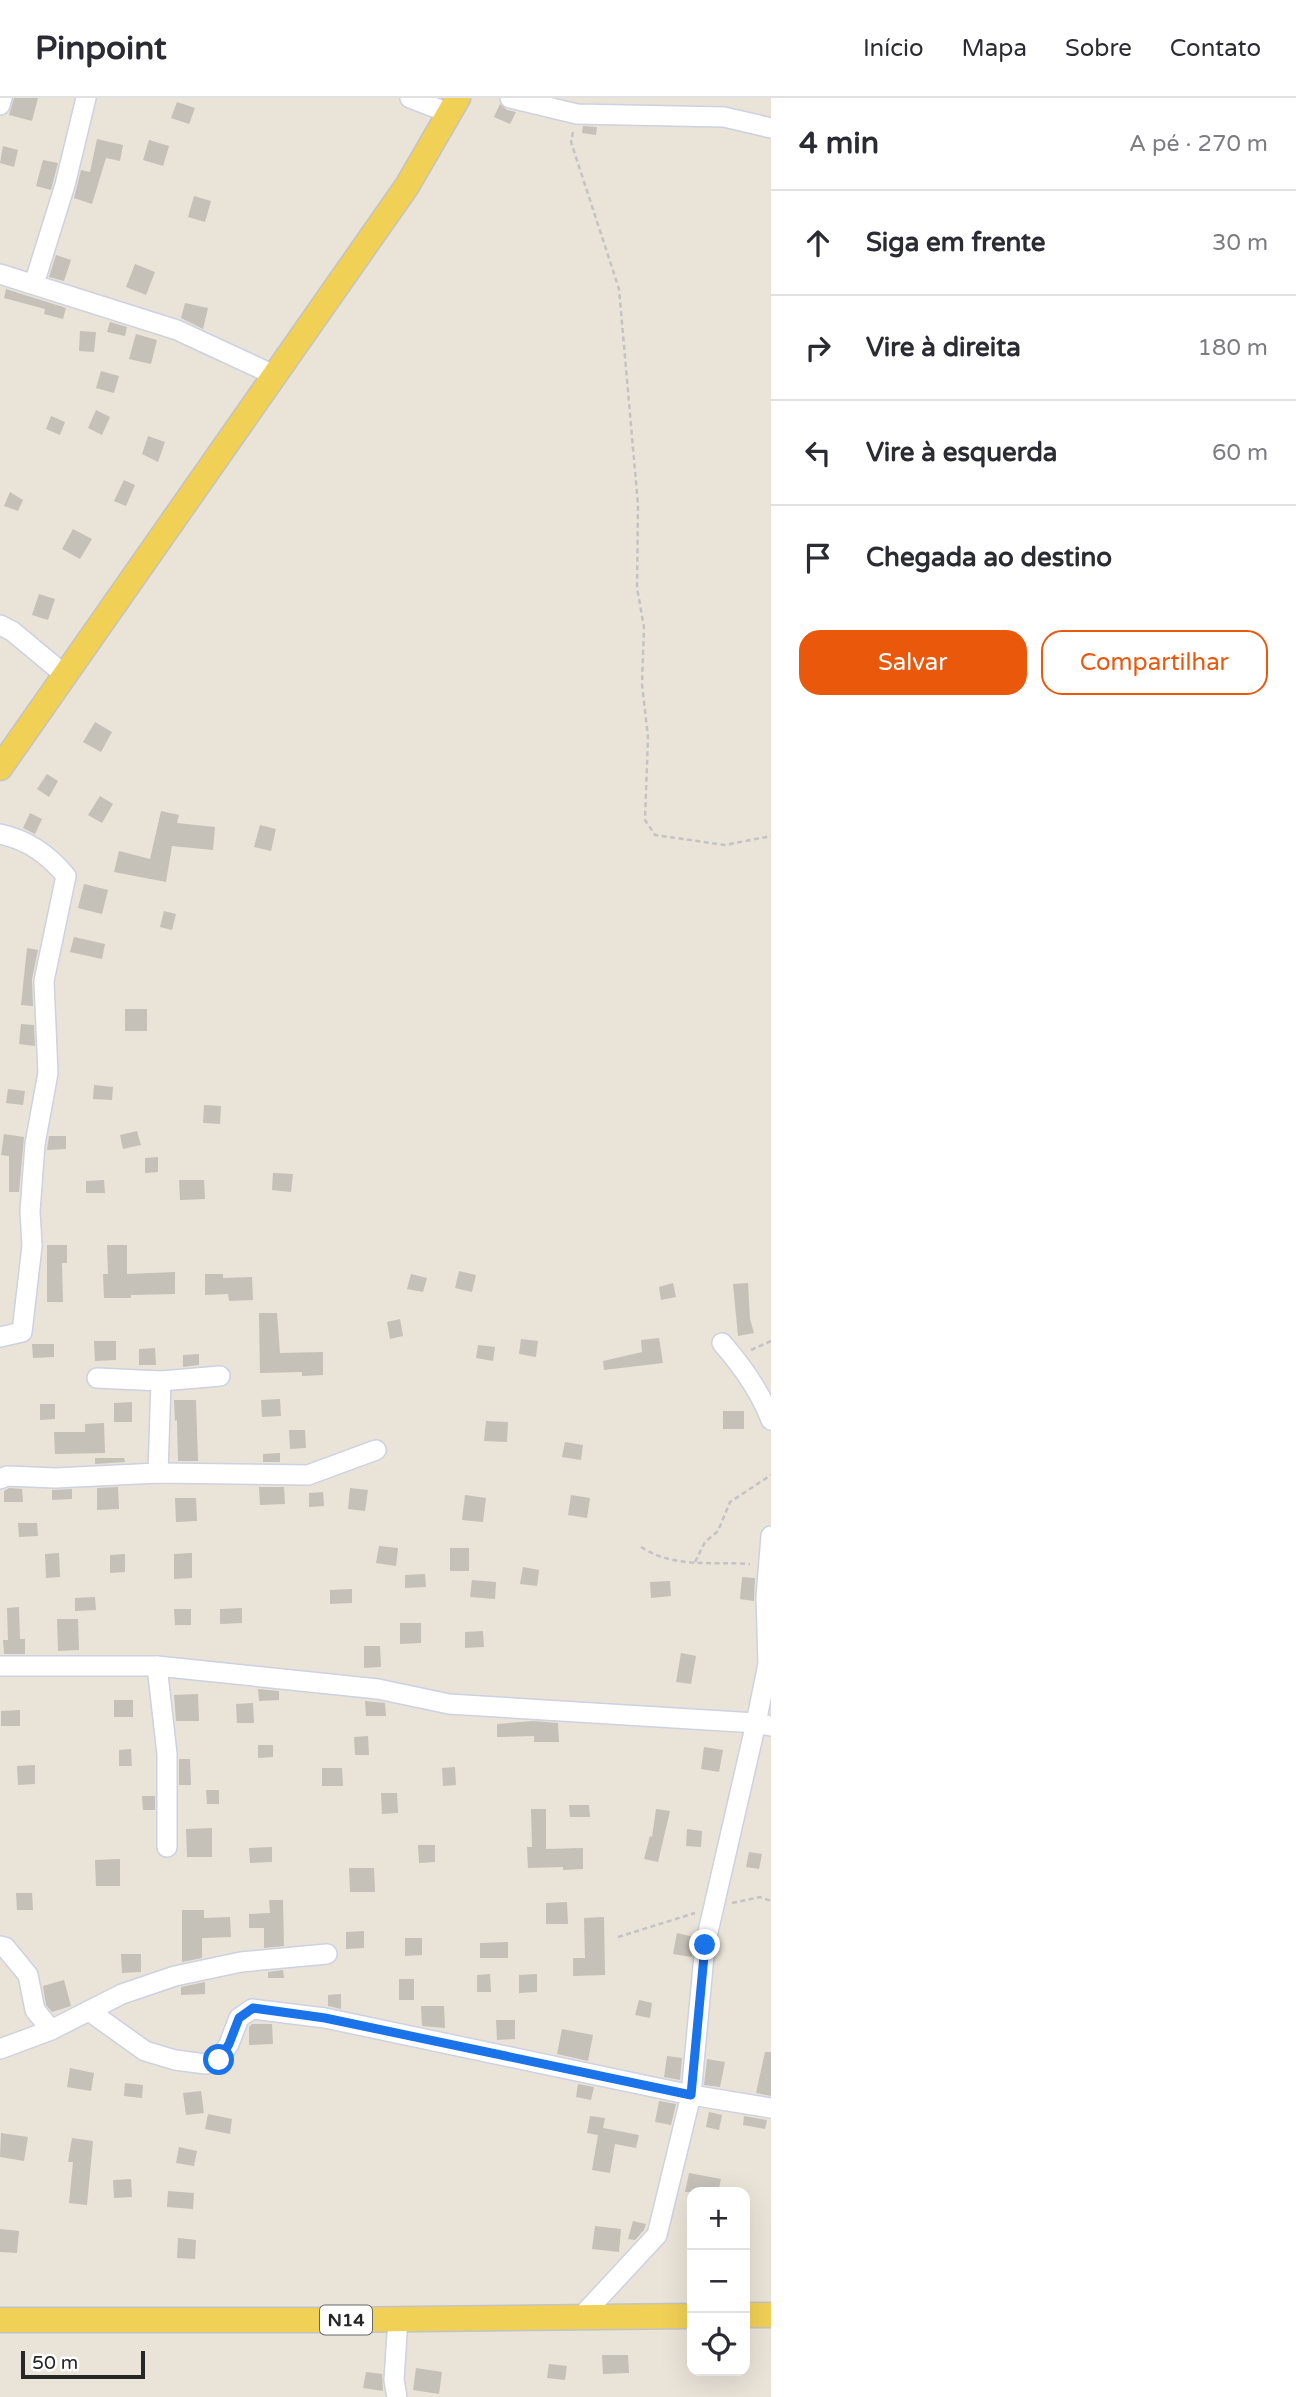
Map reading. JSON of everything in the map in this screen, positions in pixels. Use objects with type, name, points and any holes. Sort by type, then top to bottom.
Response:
[{"type":"main road","points":[[0,768],[407,186],[453,106]]},
{"type":"main road","points":[[750,2315],[771,2315]]},
{"type":"main road","name":"N14","points":[[0,2320],[687,2316]]},
{"type":"street","points":[[0,105],[2,98]]},
{"type":"street","points":[[34,284],[65,185],[86,98]]},
{"type":"street","points":[[410,98],[453,106]]},
{"type":"street","points":[[510,98],[577,114],[724,117],[771,128]]},
{"type":"street","points":[[0,274],[177,330],[274,375]]},
{"type":"street","points":[[0,625],[12,631],[65,675]]},
{"type":"street","points":[[0,834],[19,838],[39,850],[52,859],[66,876],[44,981],[48,1073],[35,1144],[30,1211],[32,1246],[22,1332],[0,1337]]},
{"type":"street","points":[[722,1343],[737,1359],[762,1398],[771,1420]]},
{"type":"street","points":[[97,1378],[161,1381],[220,1376]]},
{"type":"street","points":[[158,1473],[161,1381]]},
{"type":"street","points":[[0,1479],[7,1476],[55,1478],[158,1473],[308,1475],[376,1450]]},
{"type":"street","points":[[581,2317],[657,2235],[691,2095],[705,1945],[764,1725],[768,1664],[766,1597],[771,1536]]},
{"type":"street","points":[[0,1666],[156,1666],[378,1689],[449,1704],[764,1725]]},
{"type":"street","points":[[156,1666],[167,1754],[167,1847]]},
{"type":"street","points":[[0,1946],[5,1947],[27,1975],[36,2010],[51,2030]]},
{"type":"street","points":[[0,2049],[51,2030],[122,1994],[175,1976],[241,1962],[327,1954]]},
{"type":"street","points":[[89,2011],[145,2051],[175,2060],[206,2064],[219,2060],[229,2044],[239,2018],[253,2008],[325,2018],[691,2095],[771,2108]]},
{"type":"street","points":[[397,2397],[394,2380],[398,2319]]},
{"type":"path","points":[[577,114],[571,142],[619,289],[638,505],[637,588],[644,627],[642,684],[648,737],[645,820],[655,835],[725,845],[771,836]]},
{"type":"path","points":[[737,1359],[771,1341]]},
{"type":"path","points":[[695,1563],[705,1542],[718,1531],[730,1502],[771,1475]]},
{"type":"path","points":[[641,1547],[655,1556],[682,1563],[769,1566]]},
{"type":"building","points":[[14,98],[38,98],[32,121],[9,115]]},
{"type":"building","points":[[177,102],[195,108],[189,124],[171,118]]},
{"type":"building","points":[[500,104],[507,110],[516,112],[510,124],[494,117]]},
{"type":"building","points":[[583,126],[597,127],[596,135],[582,133]]},
{"type":"building","points":[[97,139],[123,145],[120,161],[106,158],[92,204],[74,198],[81,170],[90,172]]},
{"type":"building","points":[[149,140],[169,146],[163,166],[143,160]]},
{"type":"building","points":[[3,146],[18,150],[14,167],[0,163]]},
{"type":"building","points":[[43,160],[58,163],[51,190],[36,186]]},
{"type":"building","points":[[194,196],[211,201],[205,222],[188,217]]},
{"type":"building","points":[[56,255],[71,260],[64,281],[49,277]]},
{"type":"building","points":[[135,264],[155,272],[146,295],[126,287]]},
{"type":"building","points":[[6,289],[66,308],[63,319],[44,314],[45,309],[4,298]]},
{"type":"building","points":[[185,303],[208,308],[203,329],[181,318]]},
{"type":"building","points":[[110,322],[127,327],[125,336],[107,332]]},
{"type":"building","points":[[80,331],[96,332],[94,352],[79,351]]},
{"type":"building","points":[[136,334],[157,340],[151,364],[129,359]]},
{"type":"building","points":[[101,371],[119,376],[114,393],[96,388]]},
{"type":"building","points":[[96,410],[110,417],[102,435],[88,428]]},
{"type":"building","points":[[51,416],[65,422],[60,435],[46,429]]},
{"type":"building","points":[[148,436],[165,442],[158,462],[142,454]]},
{"type":"building","points":[[124,480],[135,485],[126,506],[114,501]]},
{"type":"building","points":[[10,492],[23,500],[18,511],[4,506]]},
{"type":"building","points":[[73,529],[92,539],[80,559],[62,549]]},
{"type":"building","points":[[39,594],[55,599],[48,620],[32,615]]},
{"type":"building","points":[[95,722],[112,732],[101,752],[83,742]]},
{"type":"building","points":[[47,774],[58,781],[49,797],[37,789]]},
{"type":"building","points":[[100,796],[113,804],[102,823],[88,815]]},
{"type":"building","points":[[161,811],[179,815],[177,823],[215,827],[213,850],[172,846],[166,882],[114,872],[119,851],[150,859]]},
{"type":"building","points":[[30,813],[42,819],[35,834],[23,828]]},
{"type":"building","points":[[260,825],[276,829],[271,851],[254,847]]},
{"type":"building","points":[[84,884],[108,890],[102,914],[78,908]]},
{"type":"building","points":[[164,911],[176,914],[172,930],[160,927]]},
{"type":"building","points":[[74,937],[105,944],[102,959],[70,952]]},
{"type":"building","points":[[27,948],[38,950],[32,979],[33,1006],[21,1005]]},
{"type":"building","points":[[125,1009],[147,1009],[147,1031],[125,1031]]},
{"type":"building","points":[[21,1024],[34,1025],[35,1046],[19,1044]]},
{"type":"building","points":[[94,1085],[113,1087],[112,1100],[93,1099]]},
{"type":"building","points":[[8,1089],[25,1091],[23,1105],[6,1103]]},
{"type":"building","points":[[204,1105],[221,1106],[220,1124],[203,1123]]},
{"type":"building","points":[[137,1131],[141,1145],[123,1149],[120,1135]]},
{"type":"building","points":[[4,1134],[24,1137],[19,1192],[9,1192],[9,1156],[1,1155]]},
{"type":"building","points":[[49,1136],[66,1136],[66,1149],[47,1150]]},
{"type":"building","points":[[158,1157],[158,1172],[145,1173],[145,1158]]},
{"type":"building","points":[[273,1173],[293,1174],[291,1192],[272,1190]]},
{"type":"building","points":[[104,1180],[105,1193],[86,1193],[86,1181]]},
{"type":"building","points":[[179,1180],[204,1180],[205,1199],[180,1200]]},
{"type":"building","points":[[47,1245],[67,1245],[67,1263],[62,1263],[63,1302],[47,1302]]},
{"type":"building","points":[[107,1245],[127,1245],[127,1274],[175,1272],[175,1294],[104,1298],[103,1274],[108,1274]]},
{"type":"building","points":[[459,1271],[476,1275],[472,1292],[455,1288]]},
{"type":"building","points":[[205,1274],[223,1274],[223,1278],[252,1277],[253,1300],[229,1301],[228,1294],[205,1295]]},
{"type":"building","points":[[411,1274],[427,1278],[423,1292],[407,1289]]},
{"type":"building","points":[[673,1283],[676,1297],[661,1300],[659,1287]]},
{"type":"building","points":[[748,1283],[750,1319],[754,1333],[738,1336],[733,1284]]},
{"type":"building","points":[[259,1313],[277,1313],[280,1353],[323,1352],[323,1375],[302,1376],[302,1372],[260,1373]]},
{"type":"building","points":[[400,1319],[403,1336],[390,1339],[387,1322]]},
{"type":"building","points":[[659,1338],[663,1363],[604,1370],[603,1361],[642,1352],[641,1340]]},
{"type":"building","points":[[521,1339],[538,1341],[536,1357],[519,1354]]},
{"type":"building","points":[[94,1341],[116,1341],[116,1360],[95,1361]]},
{"type":"building","points":[[32,1344],[54,1344],[54,1357],[33,1358]]},
{"type":"building","points":[[478,1345],[495,1347],[493,1361],[476,1358]]},
{"type":"building","points":[[155,1348],[156,1365],[139,1365],[139,1349]]},
{"type":"building","points":[[199,1354],[199,1365],[183,1367],[183,1355]]},
{"type":"building","points":[[280,1399],[281,1416],[262,1417],[261,1400]]},
{"type":"building","points":[[174,1400],[196,1400],[198,1461],[178,1461]]},
{"type":"building","points":[[132,1402],[132,1422],[114,1422],[114,1403]]},
{"type":"building","points":[[40,1404],[55,1404],[55,1419],[40,1420]]},
{"type":"building","points":[[723,1411],[744,1411],[744,1429],[723,1429]]},
{"type":"building","points":[[486,1421],[508,1422],[507,1442],[484,1441]]},
{"type":"building","points":[[104,1423],[105,1453],[55,1454],[54,1432],[85,1432],[85,1424]]},
{"type":"building","points":[[289,1430],[305,1430],[306,1448],[290,1449]]},
{"type":"building","points":[[565,1442],[583,1445],[581,1460],[562,1457]]},
{"type":"building","points":[[280,1453],[280,1462],[263,1462],[263,1454]]},
{"type":"building","points":[[95,1458],[124,1458],[125,1462],[95,1464]]},
{"type":"building","points":[[118,1487],[119,1509],[97,1510],[97,1488]]},
{"type":"building","points":[[259,1487],[284,1487],[285,1504],[260,1505]]},
{"type":"building","points":[[9,1488],[22,1489],[23,1502],[4,1502],[4,1491]]},
{"type":"building","points":[[350,1488],[368,1490],[365,1511],[348,1509]]},
{"type":"building","points":[[72,1489],[72,1499],[52,1500],[52,1490]]},
{"type":"building","points":[[323,1492],[324,1506],[309,1507],[309,1493]]},
{"type":"building","points":[[465,1495],[486,1498],[483,1522],[462,1520]]},
{"type":"building","points":[[571,1495],[590,1498],[587,1518],[568,1515]]},
{"type":"building","points":[[175,1498],[196,1498],[197,1521],[176,1522]]},
{"type":"building","points":[[18,1523],[37,1523],[38,1536],[19,1537]]},
{"type":"building","points":[[379,1546],[398,1548],[396,1566],[376,1563]]},
{"type":"building","points":[[450,1548],[469,1548],[469,1571],[450,1571]]},
{"type":"building","points":[[59,1553],[60,1577],[46,1578],[45,1554]]},
{"type":"building","points":[[192,1553],[192,1578],[174,1579],[174,1554]]},
{"type":"building","points":[[125,1554],[125,1572],[110,1573],[110,1555]]},
{"type":"building","points":[[523,1567],[539,1570],[537,1586],[520,1584]]},
{"type":"building","points":[[425,1574],[426,1587],[405,1588],[405,1575]]},
{"type":"building","points":[[742,1577],[755,1578],[754,1601],[740,1599]]},
{"type":"building","points":[[472,1580],[496,1582],[495,1599],[470,1597]]},
{"type":"building","points":[[670,1581],[671,1596],[651,1598],[650,1582]]},
{"type":"building","points":[[352,1589],[352,1603],[330,1604],[330,1590]]},
{"type":"building","points":[[95,1597],[96,1610],[75,1611],[75,1598]]},
{"type":"building","points":[[19,1607],[20,1639],[25,1639],[25,1654],[4,1654],[3,1640],[8,1640],[7,1608]]},
{"type":"building","points":[[242,1608],[242,1623],[220,1624],[220,1609]]},
{"type":"building","points":[[174,1609],[191,1609],[191,1625],[175,1625]]},
{"type":"building","points":[[57,1619],[78,1619],[79,1650],[58,1651]]},
{"type":"building","points":[[400,1623],[421,1623],[421,1643],[400,1644]]},
{"type":"building","points":[[483,1631],[484,1647],[465,1648],[465,1632]]},
{"type":"building","points":[[364,1646],[380,1646],[381,1667],[364,1668]]},
{"type":"building","points":[[681,1653],[696,1656],[691,1684],[676,1682]]},
{"type":"building","points":[[258,1689],[279,1691],[279,1700],[259,1701]]},
{"type":"building","points":[[198,1694],[199,1721],[176,1721],[174,1695]]},
{"type":"building","points":[[114,1700],[133,1700],[133,1717],[114,1717]]},
{"type":"building","points":[[365,1701],[385,1703],[386,1716],[366,1716]]},
{"type":"building","points":[[253,1703],[254,1723],[237,1723],[236,1704]]},
{"type":"building","points":[[20,1710],[20,1726],[1,1726],[1,1711]]},
{"type":"building","points":[[533,1721],[558,1723],[559,1742],[534,1742],[534,1736],[497,1737],[497,1724]]},
{"type":"building","points":[[368,1736],[369,1755],[355,1755],[354,1737]]},
{"type":"building","points":[[258,1745],[273,1745],[273,1757],[258,1758]]},
{"type":"building","points":[[704,1747],[723,1750],[719,1772],[701,1769]]},
{"type":"building","points":[[131,1749],[132,1766],[119,1766],[119,1750]]},
{"type":"building","points":[[179,1759],[190,1759],[191,1785],[179,1785]]},
{"type":"building","points":[[35,1765],[35,1784],[18,1785],[17,1766]]},
{"type":"building","points":[[455,1767],[456,1785],[443,1786],[442,1768]]},
{"type":"building","points":[[322,1768],[342,1768],[343,1786],[322,1786]]},
{"type":"building","points":[[206,1790],[219,1790],[219,1804],[207,1804]]},
{"type":"building","points":[[381,1793],[397,1793],[398,1813],[382,1814]]},
{"type":"building","points":[[142,1796],[155,1796],[155,1810],[143,1810]]},
{"type":"building","points":[[569,1805],[589,1805],[590,1817],[570,1817]]},
{"type":"building","points":[[531,1809],[546,1809],[546,1849],[583,1848],[583,1869],[528,1868],[527,1847],[532,1847]]},
{"type":"building","points":[[656,1809],[670,1811],[658,1862],[644,1859],[650,1836],[652,1837]]},
{"type":"building","points":[[212,1828],[212,1857],[187,1857],[186,1829]]},
{"type":"building","points":[[687,1829],[702,1831],[701,1847],[686,1846]]},
{"type":"building","points":[[418,1845],[435,1845],[435,1862],[419,1863]]},
{"type":"building","points":[[272,1847],[272,1862],[250,1863],[249,1848]]},
{"type":"building","points":[[749,1852],[762,1854],[759,1869],[746,1867]]},
{"type":"building","points":[[120,1859],[120,1886],[96,1886],[95,1860]]},
{"type":"building","points":[[349,1868],[374,1868],[375,1892],[350,1892]]},
{"type":"building","points":[[16,1893],[32,1893],[33,1910],[17,1910]]},
{"type":"building","points":[[269,1900],[283,1900],[284,1946],[264,1948],[264,1928],[249,1928],[249,1914],[270,1913]]},
{"type":"building","points":[[567,1902],[568,1924],[546,1924],[546,1903]]},
{"type":"building","points":[[182,1910],[204,1910],[204,1918],[230,1917],[231,1937],[202,1938],[202,1958],[182,1962]]},
{"type":"building","points":[[604,1917],[605,1975],[573,1976],[573,1958],[585,1958],[584,1918]]},
{"type":"building","points":[[364,1931],[364,1948],[346,1949],[346,1932]]},
{"type":"building","points":[[677,1933],[694,1937],[692,1957],[673,1954]]},
{"type":"building","points":[[405,1938],[422,1938],[422,1955],[405,1956]]},
{"type":"building","points":[[508,1942],[508,1958],[480,1958],[480,1943]]},
{"type":"building","points":[[121,1954],[141,1954],[141,1972],[122,1973]]},
{"type":"building","points":[[283,1970],[284,1978],[268,1978],[268,1972]]},
{"type":"building","points":[[490,1974],[491,1992],[477,1992],[477,1975]]},
{"type":"building","points":[[537,1974],[537,1992],[519,1993],[519,1975]]},
{"type":"building","points":[[399,1979],[414,1979],[414,2000],[399,2000]]},
{"type":"building","points":[[64,1980],[71,2006],[52,2012],[46,2005],[43,1986]]},
{"type":"building","points":[[205,1982],[205,1994],[181,1995],[181,1987]]},
{"type":"building","points":[[341,1994],[341,2009],[328,2006],[328,1995]]},
{"type":"building","points":[[639,2000],[652,2003],[650,2018],[635,2015]]},
{"type":"building","points":[[421,2006],[444,2006],[445,2028],[422,2026]]},
{"type":"building","points":[[496,2020],[515,2020],[515,2039],[497,2040]]},
{"type":"building","points":[[252,2024],[272,2024],[273,2044],[249,2045],[249,2027]]},
{"type":"building","points":[[562,2029],[593,2035],[588,2061],[557,2054]]},
{"type":"building","points":[[765,2052],[771,2052],[771,2096],[756,2093]]},
{"type":"building","points":[[667,2056],[682,2058],[680,2080],[664,2077]]},
{"type":"building","points":[[707,2059],[725,2062],[720,2087],[704,2085]]},
{"type":"building","points":[[70,2068],[94,2073],[91,2091],[67,2087]]},
{"type":"building","points":[[125,2083],[143,2085],[142,2098],[124,2096]]},
{"type":"building","points":[[578,2084],[594,2087],[591,2100],[576,2097]]},
{"type":"building","points":[[201,2091],[204,2113],[186,2115],[183,2093]]},
{"type":"building","points":[[659,2101],[676,2104],[671,2125],[655,2122]]},
{"type":"building","points":[[709,2112],[722,2115],[719,2130],[706,2127]]},
{"type":"building","points":[[208,2114],[232,2119],[230,2134],[205,2129]]},
{"type":"building","points":[[590,2116],[605,2118],[603,2128],[639,2135],[636,2148],[615,2144],[610,2173],[592,2170],[598,2135],[587,2133]]},
{"type":"building","points":[[744,2116],[767,2120],[765,2129],[743,2125]]},
{"type":"building","points":[[1,2133],[28,2137],[24,2161],[0,2157]]},
{"type":"building","points":[[72,2138],[93,2141],[87,2205],[69,2203],[73,2162],[68,2162]]},
{"type":"building","points":[[179,2147],[197,2151],[194,2166],[176,2163]]},
{"type":"building","points":[[689,2173],[721,2179],[719,2187],[687,2187],[685,2192]]},
{"type":"building","points":[[131,2179],[132,2197],[114,2198],[113,2180]]},
{"type":"building","points":[[168,2191],[194,2193],[193,2209],[167,2207]]},
{"type":"building","points":[[633,2221],[646,2224],[635,2240],[628,2239]]},
{"type":"building","points":[[595,2226],[621,2229],[619,2252],[592,2249]]},
{"type":"building","points":[[0,2229],[19,2231],[17,2253],[0,2252]]},
{"type":"building","points":[[178,2238],[196,2240],[195,2259],[177,2258]]},
{"type":"building","points":[[602,2355],[628,2355],[629,2373],[603,2374]]},
{"type":"building","points":[[549,2364],[567,2366],[565,2380],[547,2378]]},
{"type":"building","points":[[416,2368],[442,2372],[439,2394],[413,2390]]},
{"type":"building","points":[[366,2372],[382,2374],[383,2391],[363,2388]]},
{"type":"route","points":[[219,2060],[229,2044],[239,2018],[253,2008],[325,2018],[691,2095],[705,1945]]}]
